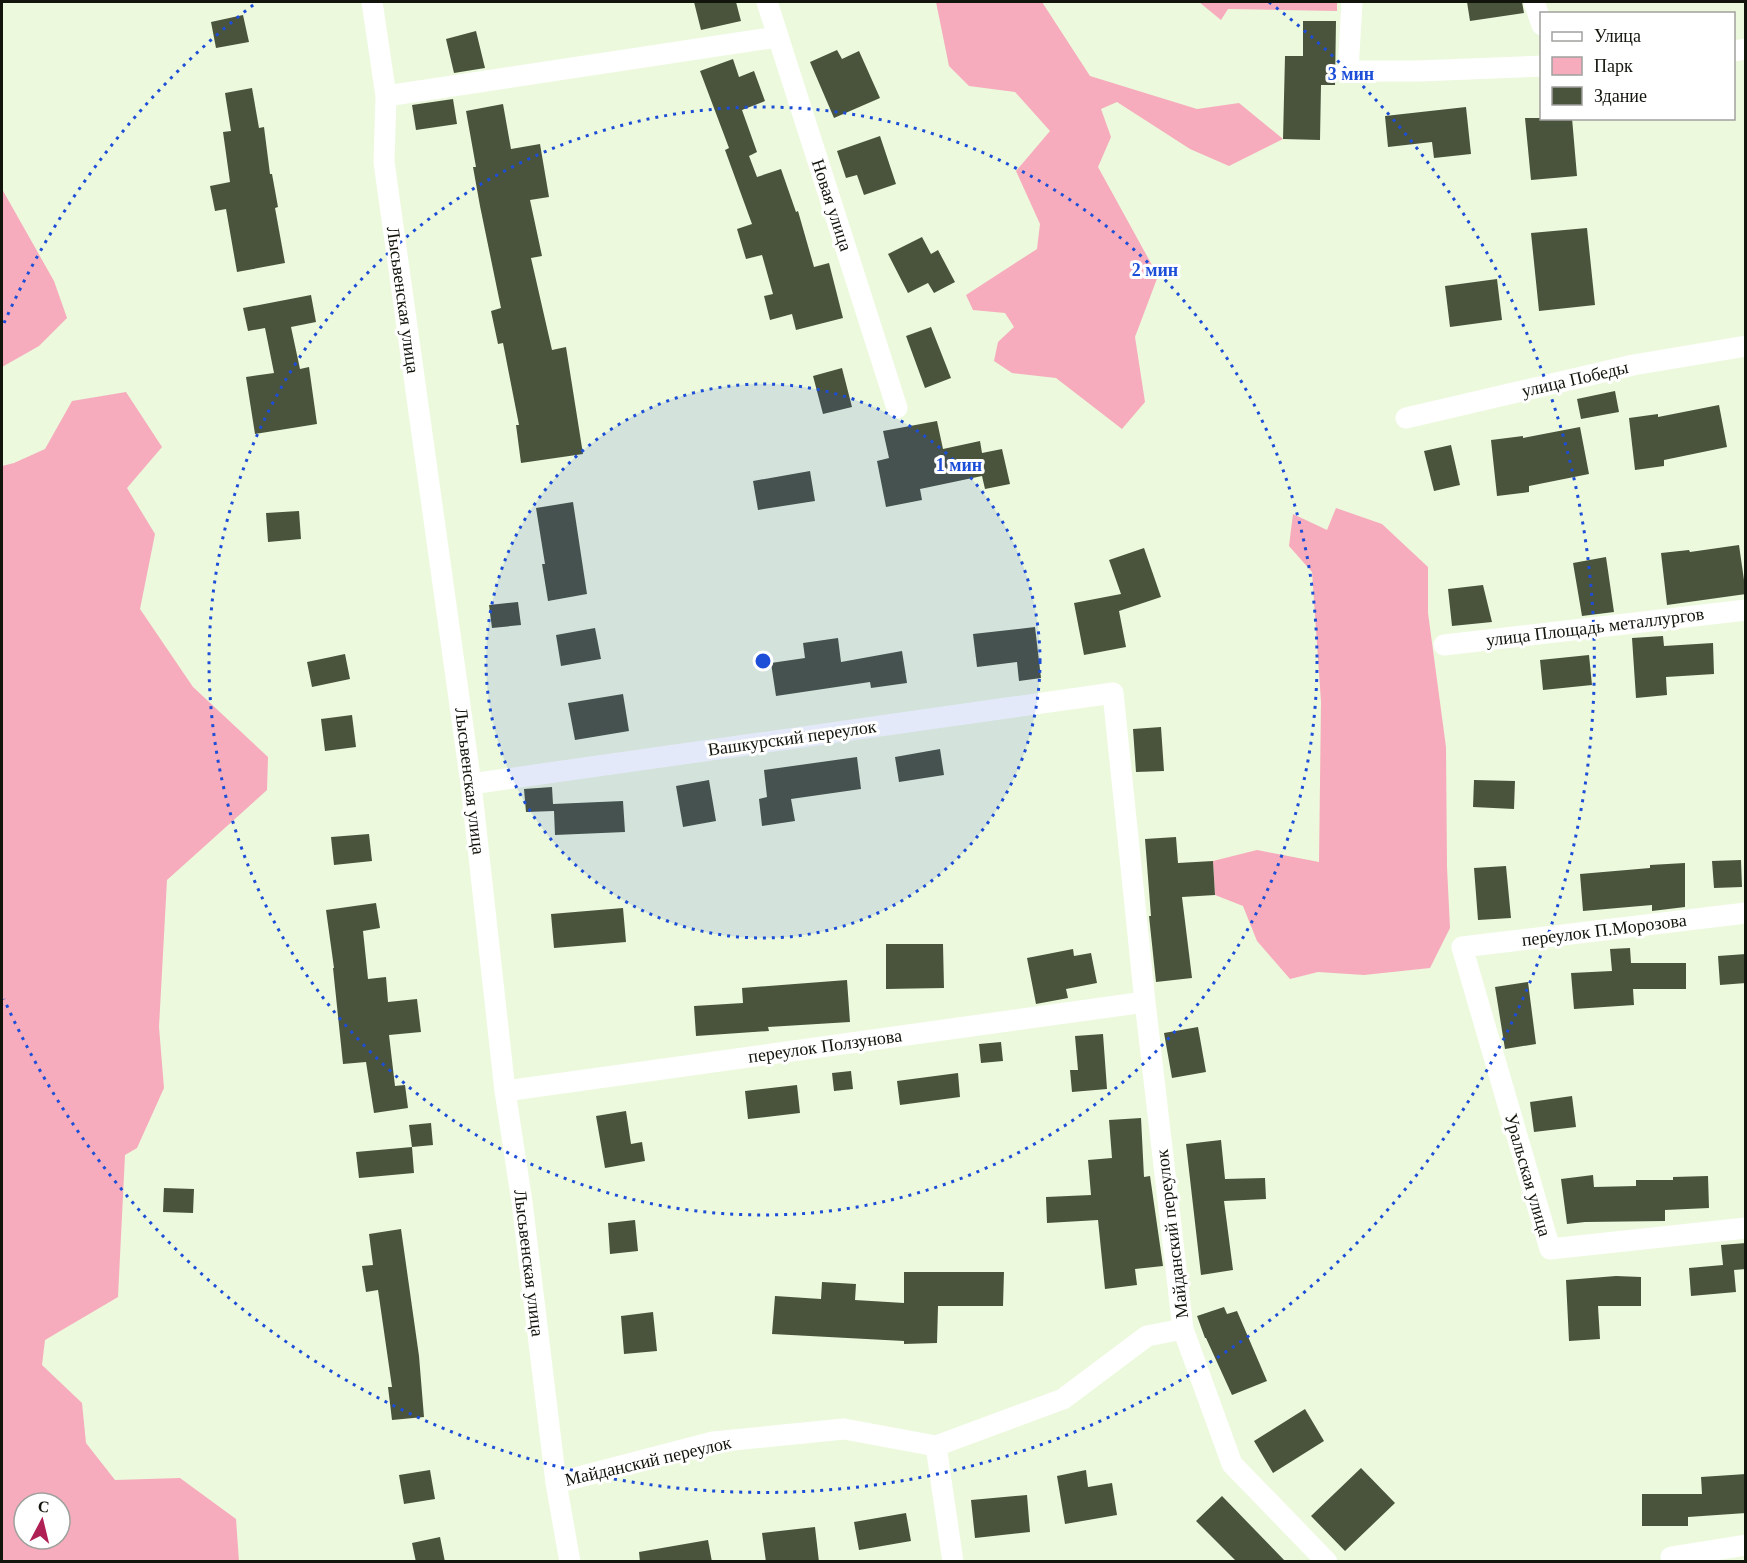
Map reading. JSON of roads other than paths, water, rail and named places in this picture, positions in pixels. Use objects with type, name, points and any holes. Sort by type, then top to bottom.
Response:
[{"type":"street","name":"Лысьвенская улица","points":[[372,2],[386,96],[384,162],[471,784],[505,1091],[522,1202],[556,1483],[570,1562]]},
{"type":"street","name":"Новая улица","points":[[767,2],[897,408]]},
{"type":"street","points":[[1352,2],[1348,71],[1419,71],[1540,66]]},
{"type":"street","points":[[1534,2],[1540,19]]},
{"type":"street","points":[[386,96],[777,37]]},
{"type":"street","name":"улица Победы","points":[[1406,418],[1633,365],[1746,346]]},
{"type":"street","name":"улица Площадь металлургов","points":[[1444,645],[1746,610]]},
{"type":"street","name":"Вашкурский переулок","points":[[471,784],[1113,693]]},
{"type":"street","name":"Майданский переулок","points":[[556,1483],[713,1442],[801,1433],[844,1429],[936,1446],[1063,1399],[1147,1336],[1183,1329],[1145,1002],[1113,693]]},
{"type":"street","name":"переулок П.Морозова","points":[[1462,947],[1746,913]]},
{"type":"street","name":"Уральская улица","points":[[1462,947],[1550,1249],[1746,1228]]},
{"type":"street","name":"переулок Ползунова","points":[[505,1091],[1145,1002]]},
{"type":"street","points":[[1183,1329],[1232,1464],[1327,1562]]},
{"type":"street","points":[[936,1446],[953,1562]]},
{"type":"street","points":[[1671,1557],[1746,1545]]}]
